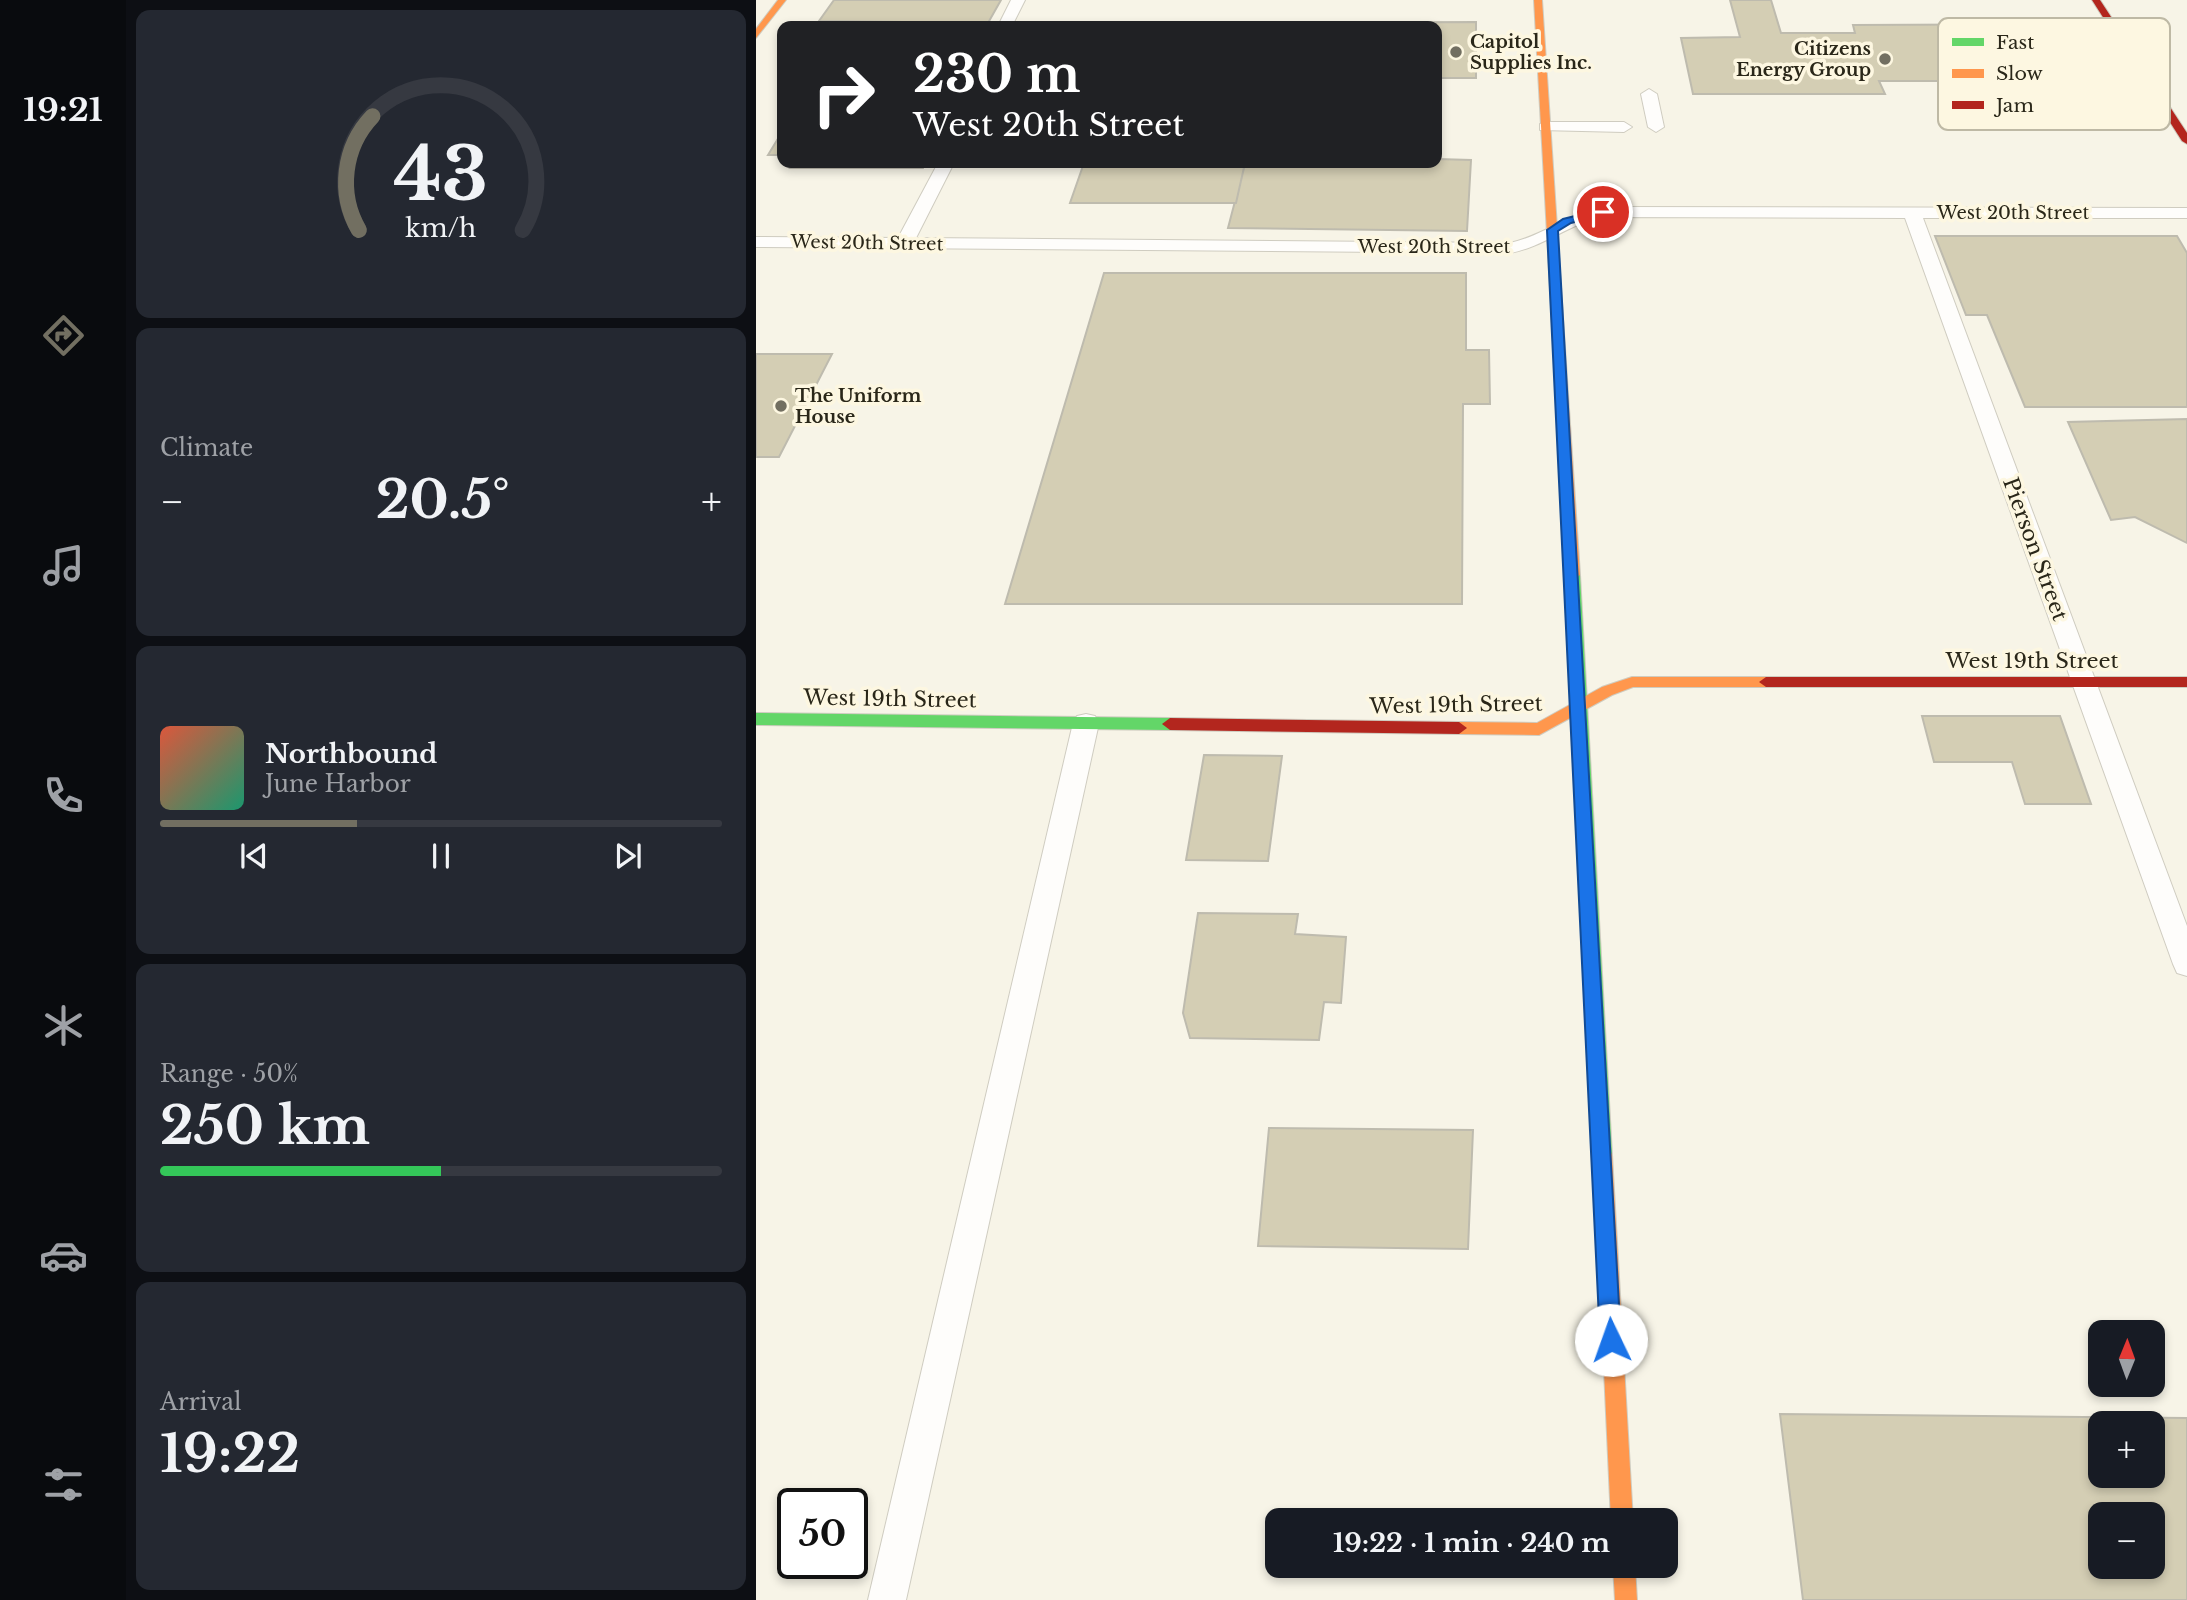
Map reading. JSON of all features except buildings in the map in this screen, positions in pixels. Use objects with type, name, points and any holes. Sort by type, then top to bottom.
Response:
[{"type":"main road","points":[[756,35],[782,0]]},
{"type":"main road","points":[[1538,0],[1553,230],[1621,1508]]},
{"type":"main road","points":[[2096,0],[2108,18]]},
{"type":"main road","points":[[2170,115],[2187,141]]},
{"type":"main road","name":"West 19th Street","points":[[756,719],[1539,729],[1552,725],[1614,686],[1632,682],[2187,682]]},
{"type":"main road","points":[[1625,1578],[1626,1600]]},
{"type":"lane","points":[[1008,21],[1018,0]]},
{"type":"lane","points":[[1649,94],[1656,127]]},
{"type":"lane","points":[[1546,127],[1624,127]]},
{"type":"lane","points":[[904,243],[943,168]]},
{"type":"lane","name":"West 20th Street","points":[[756,242],[1510,248],[1538,241],[1567,221],[1603,212],[2187,213]]},
{"type":"lane","name":"Pierson Street","points":[[1912,213],[2187,964]]},
{"type":"lane","points":[[887,1600],[1086,723]]},
{"type":"traffic: fast","points":[[1573,575],[1603,1155]]},
{"type":"traffic: fast","points":[[756,719],[1170,724]]},
{"type":"traffic: slow","points":[[756,35],[782,0]]},
{"type":"traffic: slow","points":[[1538,0],[1573,575]]},
{"type":"traffic: slow","points":[[1459,728],[1539,729],[1607,691],[1632,682],[1766,682]]},
{"type":"traffic: slow","points":[[1603,1155],[1621,1508]]},
{"type":"traffic: slow","points":[[1625,1578],[1626,1600]]},
{"type":"traffic: jam","points":[[2096,0],[2108,18]]},
{"type":"traffic: jam","points":[[2170,115],[2187,141]]},
{"type":"traffic: jam","points":[[1766,682],[2187,682]]},
{"type":"traffic: jam","points":[[1170,724],[1459,728]]},
{"type":"place","name":"Capitol Supplies Inc.","points":[[1456,52]]},
{"type":"place","name":"Citizens Energy Group","points":[[1885,59]]},
{"type":"place","name":"The Uniform House","points":[[781,406]]},
{"type":"route","points":[[1603,212],[1567,221],[1553,230],[1563,375],[1611,1340]]}]
